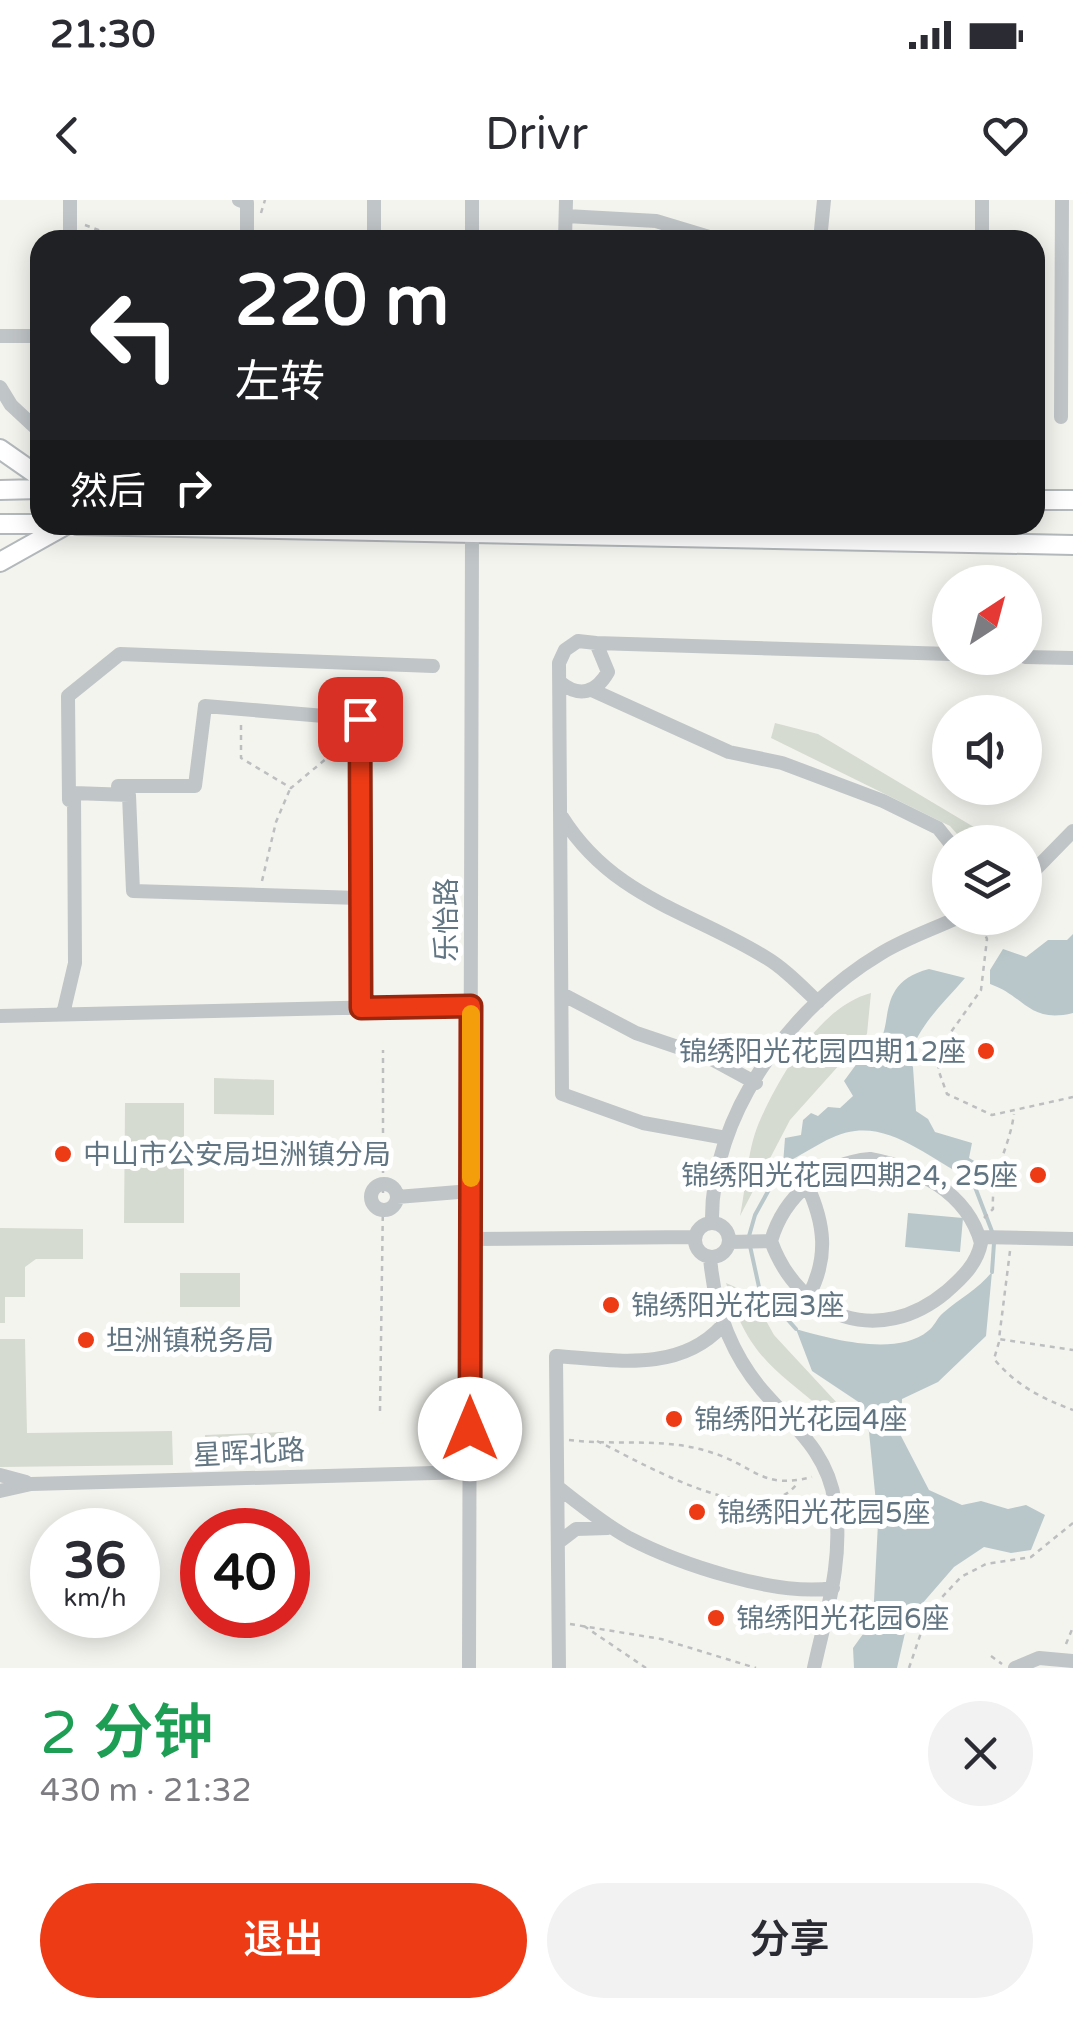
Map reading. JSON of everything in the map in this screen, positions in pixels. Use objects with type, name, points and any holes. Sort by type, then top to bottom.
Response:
[{"type":"main road","points":[[0,449],[30,471]]},
{"type":"main road","points":[[0,490],[30,489]]},
{"type":"main road","points":[[1045,500],[1073,500]]},
{"type":"main road","points":[[0,524],[30,524]]},
{"type":"main road","points":[[0,562],[48,535]]},
{"type":"main road","points":[[899,535],[1073,544]]},
{"type":"street","points":[[70,200],[70,230]]},
{"type":"street","points":[[238,200],[247,203],[248,230]]},
{"type":"street","points":[[374,200],[374,230]]},
{"type":"street","points":[[472,200],[472,230]]},
{"type":"street","points":[[821,230],[824,200]]},
{"type":"street","points":[[982,200],[982,230]]},
{"type":"street","points":[[1061,417],[1068,396],[1068,296],[1062,200]]},
{"type":"street","points":[[566,208],[656,221],[686,230]]},
{"type":"street","points":[[0,336],[30,336]]},
{"type":"street","points":[[0,387],[11,405],[30,423]]},
{"type":"street","name":"乐怡路","points":[[469,1668],[472,535]]},
{"type":"street","points":[[726,1138],[644,1123],[562,1094],[559,663],[566,650],[578,641],[932,653]]},
{"type":"street","points":[[592,690],[608,672],[596,644]]},
{"type":"street","points":[[74,966],[68,747],[68,696],[72,686],[120,654],[432,666]]},
{"type":"street","points":[[1042,657],[1073,658]]},
{"type":"street","points":[[560,682],[570,690],[592,690],[729,752],[782,763],[884,800],[932,825]]},
{"type":"street","points":[[63,1014],[74,966],[72,686]]},
{"type":"street","points":[[74,789],[196,786],[205,706],[360,719],[364,888],[359,898],[361,1008]]},
{"type":"street","points":[[74,789],[129,795],[132,890],[359,898]]},
{"type":"street","points":[[562,816],[579,844],[602,865],[672,912],[765,957],[818,1002]]},
{"type":"street","points":[[1042,863],[1073,831]]},
{"type":"street","points":[[712,1223],[712,1198],[726,1138],[784,1040],[818,1002],[880,954],[932,929]]},
{"type":"street","points":[[562,994],[636,1033],[710,1058],[756,1082]]},
{"type":"street","points":[[0,1016],[471,1006]]},
{"type":"street","points":[[870,1159],[894,1164],[956,1197],[980,1237],[979,1255],[938,1298],[903,1316],[862,1320],[831,1312],[808,1297],[782,1269],[771,1241],[784,1208],[807,1184],[845,1163],[870,1159]]},
{"type":"street","points":[[383,1184],[392,1186],[398,1196],[388,1210],[376,1207],[372,1191],[383,1184]]},
{"type":"street","points":[[807,1184],[824,1238],[822,1263],[808,1297]]},
{"type":"street","points":[[398,1196],[470,1191]]},
{"type":"street","points":[[712,1223],[723,1227],[729,1242],[720,1255],[710,1257],[696,1248],[695,1237],[701,1227],[712,1223]]},
{"type":"street","points":[[470,1239],[695,1237]]},
{"type":"street","points":[[980,1237],[1073,1238]]},
{"type":"street","points":[[729,1242],[771,1241]]},
{"type":"street","points":[[710,1257],[722,1326],[748,1372],[799,1427],[828,1475],[839,1545],[814,1668]]},
{"type":"street","points":[[559,1668],[556,1356],[683,1356],[722,1326]]},
{"type":"street","name":"星晖北路","points":[[31,1484],[470,1472]]},
{"type":"street","points":[[0,1475],[31,1484]]},
{"type":"street","points":[[0,1491],[31,1484]]},
{"type":"street","points":[[559,1488],[614,1528],[658,1551],[751,1580],[805,1590],[832,1588]]},
{"type":"street","points":[[559,1542],[576,1529],[614,1528]]},
{"type":"street","points":[[1016,1668],[1039,1658],[1073,1661]]},
{"type":"path","points":[[70,218],[101,230]]},
{"type":"path","points":[[260,894],[271,838],[291,788],[331,760],[372,712],[373,664]]},
{"type":"path","points":[[241,718],[241,758],[291,788]]},
{"type":"path","points":[[986,935],[981,990],[946,1039],[938,1069],[947,1094],[992,1115],[1073,1097]]},
{"type":"path","points":[[380,1412],[383,1050]]},
{"type":"path","points":[[974,1222],[993,1209],[992,1176],[1010,1143],[1014,1113]]},
{"type":"path","points":[[1012,1238],[994,1359],[1024,1389],[1073,1410]]},
{"type":"path","points":[[999,1339],[1073,1350]]},
{"type":"path","points":[[558,1438],[705,1450],[778,1482],[828,1475]]},
{"type":"path","points":[[596,1440],[668,1478],[732,1498],[781,1498],[799,1480]]},
{"type":"path","points":[[910,1668],[928,1612],[961,1578],[986,1564],[1030,1557],[1073,1522]]},
{"type":"path","points":[[559,1623],[660,1639],[756,1668]]},
{"type":"path","points":[[583,1624],[646,1668]]},
{"type":"path","points":[[991,1656],[1006,1668]]},
{"type":"shaded area","points":[[775,723],[818,734],[971,825],[948,825],[771,738]]},
{"type":"shaded area","points":[[1073,934],[1073,1013],[1037,1012],[990,984],[990,970],[1003,949],[1026,957],[1048,940],[1067,940]]},
{"type":"shaded area","points":[[929,969],[965,978],[918,1036],[908,1060],[913,1067],[916,1111],[928,1119],[935,1132],[972,1143],[969,1158],[976,1162],[976,1170],[965,1176],[899,1139],[870,1131],[836,1136],[783,1164],[785,1138],[801,1135],[803,1120],[811,1113],[818,1116],[828,1107],[840,1108],[853,1096],[844,1081],[855,1066],[851,1054],[869,1051],[879,1042],[896,990],[908,978]]},
{"type":"shaded area","points":[[871,993],[867,1034],[790,1120],[740,1216],[754,1136],[777,1086],[818,1028],[852,1000]]},
{"type":"shaded area","points":[[214,1078],[274,1080],[274,1115],[214,1114]]},
{"type":"shaded area","points":[[125,1103],[184,1103],[184,1223],[124,1223]]},
{"type":"shaded area","points":[[908,1213],[963,1218],[960,1252],[905,1247]]},
{"type":"shaded area","points":[[0,1228],[83,1229],[83,1259],[36,1259],[25,1267],[25,1297],[5,1297],[5,1323],[0,1323]]},
{"type":"shaded area","points":[[992,1272],[986,1336],[938,1382],[902,1399],[901,1436],[929,1490],[962,1505],[981,1501],[1008,1509],[1026,1505],[1045,1515],[1031,1550],[1011,1553],[984,1547],[954,1567],[908,1620],[897,1668],[854,1668],[853,1648],[873,1620],[878,1523],[869,1432],[860,1403],[812,1371],[796,1329],[863,1344],[915,1339]]},
{"type":"shaded area","points":[[180,1273],[240,1273],[240,1307],[180,1307]]},
{"type":"shaded area","points":[[726,1283],[751,1294],[774,1335],[838,1404],[826,1412],[763,1357],[743,1327]]},
{"type":"shaded area","points":[[0,1339],[25,1339],[27,1433],[172,1431],[173,1465],[0,1467]]},
{"type":"shaded area","points":[[284,1432],[285,1462],[206,1465],[205,1435]]},
{"type":"waterway","points":[[749,1236],[755,1215],[783,1164]]},
{"type":"waterway","points":[[970,1174],[993,1234]]},
{"type":"waterway","points":[[992,1272],[994,1243]]},
{"type":"waterway","points":[[750,1246],[759,1287],[796,1329]]},
{"type":"slow traffic","points":[[471,1014],[471,1178]]},
{"type":"place","name":"锦绣阳光花园四期12座","points":[[986,1051]]},
{"type":"place","name":"中山市公安局坦洲镇分局","points":[[63,1154]]},
{"type":"place","name":"锦绣阳光花园四期24, 25座","points":[[1038,1175]]},
{"type":"place","name":"锦绣阳光花园3座","points":[[611,1305]]},
{"type":"place","name":"坦洲镇税务局","points":[[86,1340]]},
{"type":"place","name":"锦绣阳光花园4座","points":[[674,1419]]},
{"type":"place","name":"锦绣阳光花园5座","points":[[697,1512]]},
{"type":"place","name":"锦绣阳光花园6座","points":[[716,1618]]},
{"type":"route","points":[[360,719],[364,888],[359,898],[361,1008],[471,1006],[470,1429]]}]
